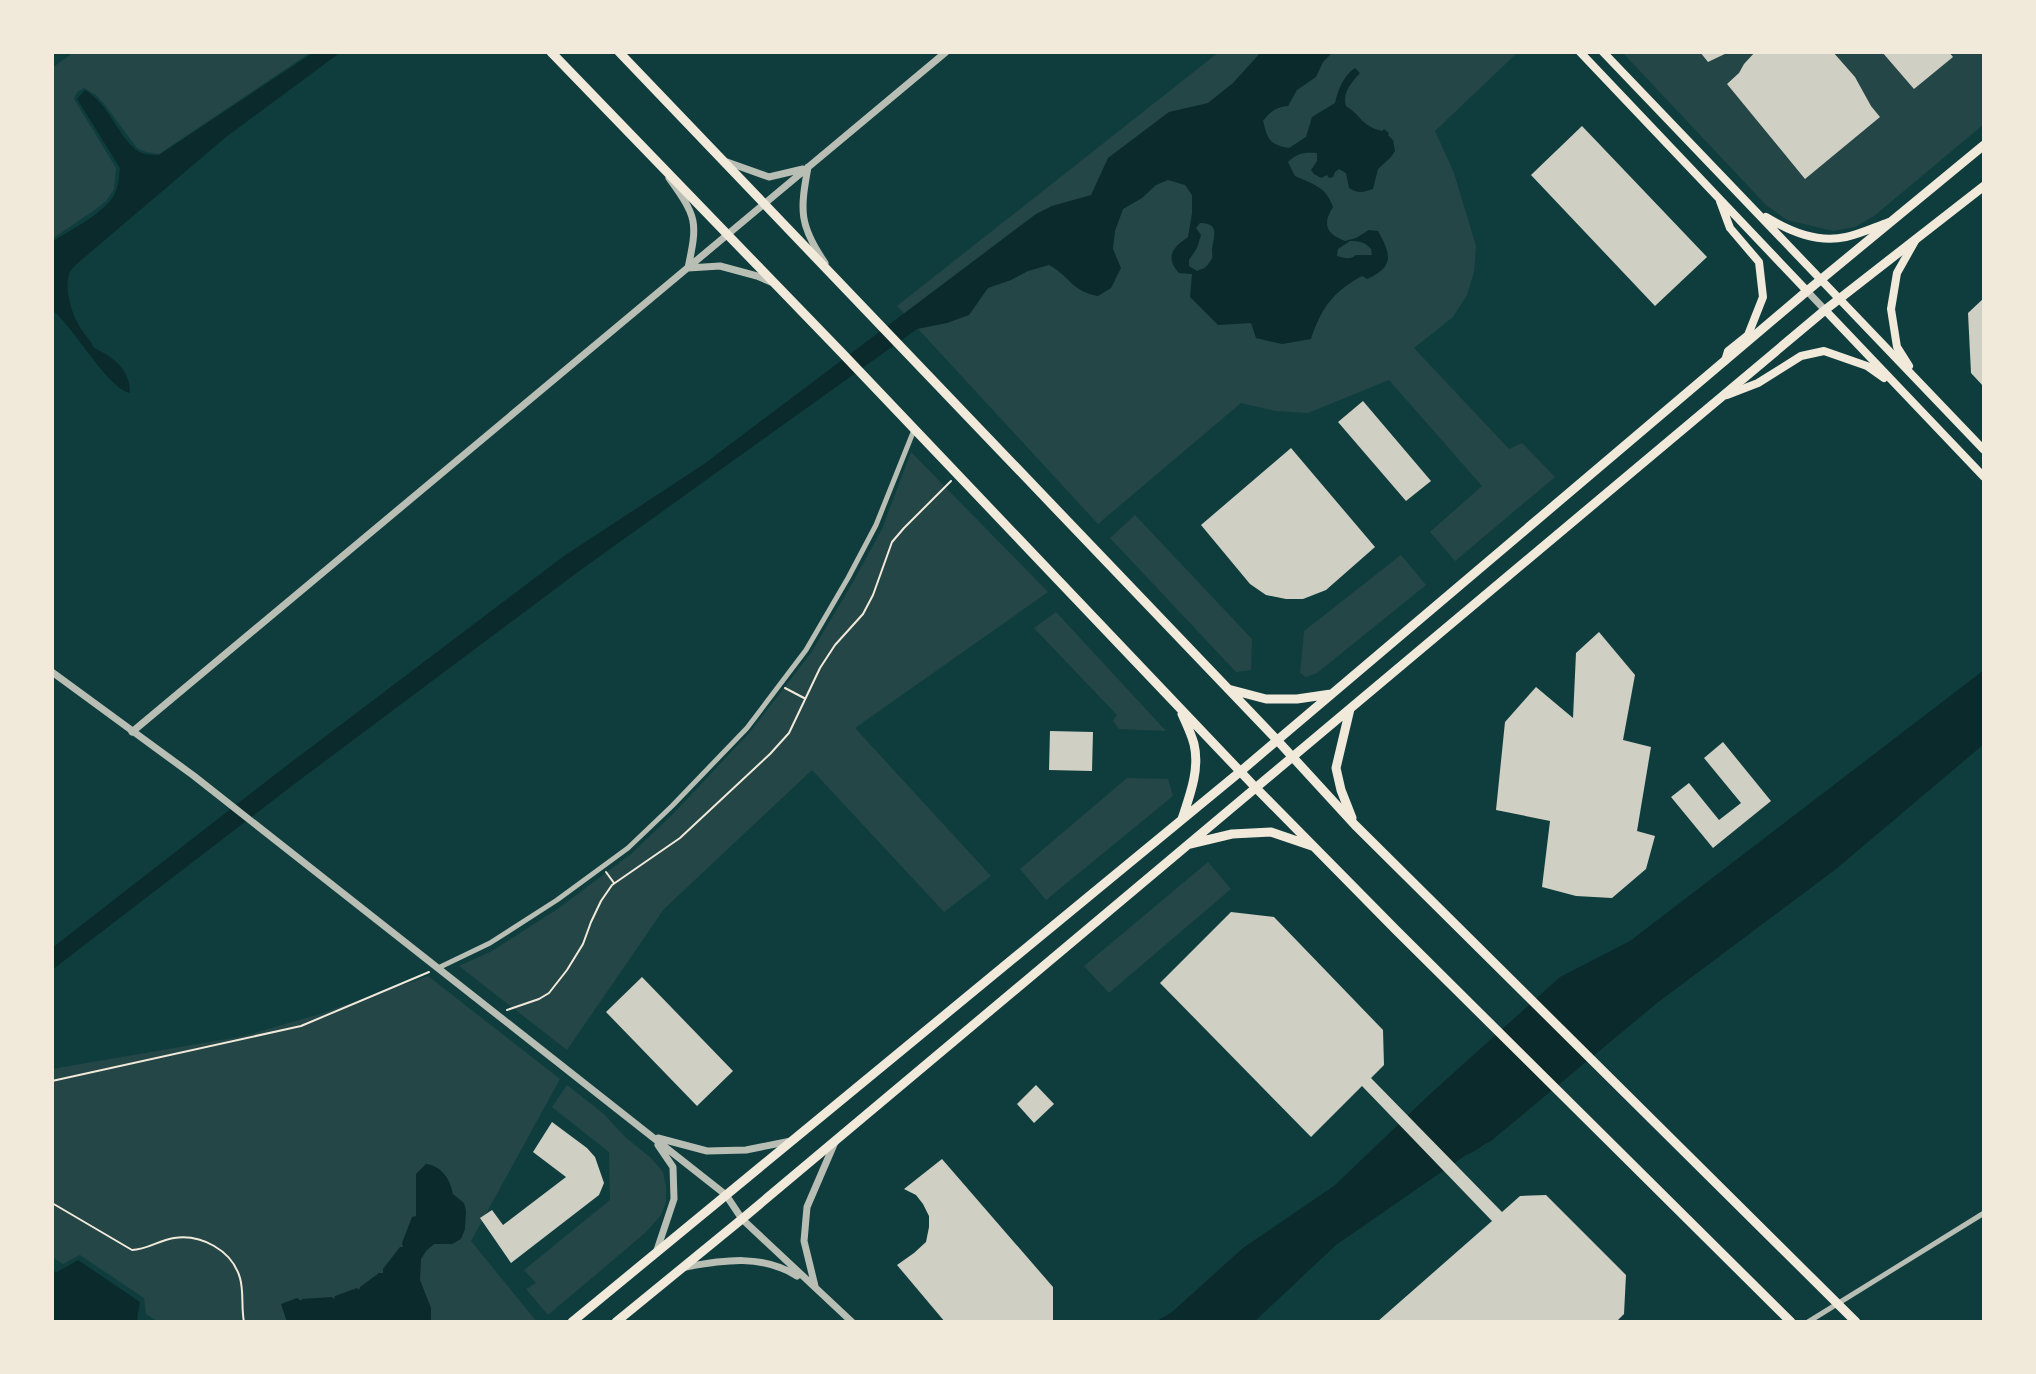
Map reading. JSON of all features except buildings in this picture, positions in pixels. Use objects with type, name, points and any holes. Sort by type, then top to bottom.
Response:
[{"type":"main road","points":[[551,52],[1255,787],[1791,1322]]},
{"type":"main road","points":[[619,52],[1355,825],[1856,1322]]},
{"type":"main road","points":[[1580,52],[1807,291]]},
{"type":"main road","points":[[1603,52],[1984,450]]},
{"type":"main road","points":[[572,1322],[1241,771],[1984,145]]},
{"type":"main road","points":[[616,1322],[1825,310],[1984,186]]},
{"type":"main road","points":[[1718,197],[1730,228],[1759,262],[1763,297],[1748,335],[1728,351],[1725,361]]},
{"type":"main road","points":[[1755,210],[1781,226],[1811,238],[1845,237],[1893,220]]},
{"type":"main road","points":[[1916,240],[1897,273],[1891,309],[1897,347],[1918,381]]},
{"type":"main road","points":[[1825,310],[1984,477]]},
{"type":"main road","points":[[1722,397],[1758,383],[1801,356],[1824,351],[1867,366],[1903,393]]},
{"type":"main road","points":[[1227,688],[1266,699],[1331,694]]},
{"type":"main road","points":[[1180,707],[1194,743],[1196,762],[1182,820]]},
{"type":"main road","points":[[1351,708],[1336,768],[1355,825]]},
{"type":"main road","points":[[1187,844],[1232,834],[1271,832],[1315,846]]},
{"type":"street","points":[[132,732],[946,52]]},
{"type":"street","points":[[723,160],[769,177],[808,167]]},
{"type":"street","points":[[656,161],[693,215],[694,240],[688,268]]},
{"type":"street","points":[[808,167],[801,206],[804,225],[811,243],[837,280]]},
{"type":"street","points":[[688,268],[720,266],[757,276],[776,285]]},
{"type":"street","points":[[1807,291],[1825,310]]},
{"type":"street","points":[[438,968],[490,943],[557,900],[628,848],[747,728],[806,650],[869,539],[914,430]]},
{"type":"street","points":[[52,672],[194,776],[726,1195],[742,1219],[852,1322]]},
{"type":"street","points":[[652,1136],[707,1151],[746,1150],[791,1141]]},
{"type":"street","points":[[652,1136],[673,1167],[674,1199],[655,1254]]},
{"type":"street","points":[[816,1288],[804,1241],[807,1207],[836,1140]]},
{"type":"street","points":[[1808,1322],[1984,1213]]},
{"type":"street","points":[[683,1267],[719,1261],[758,1261],[783,1267],[816,1288]]},
{"type":"path","points":[[496,1014],[549,993],[583,944],[601,901],[615,884],[680,838],[789,733],[820,668],[835,645],[863,614],[892,542],[958,475]]},
{"type":"path","points":[[780,685],[805,699]]},
{"type":"path","points":[[601,868],[615,884]]},
{"type":"path","points":[[52,1081],[301,1026],[438,968]]},
{"type":"path","points":[[52,1203],[132,1250],[177,1237],[204,1240],[214,1246],[238,1273],[244,1322]]},
{"type":"shaded area","points":[[74,52],[311,52],[159,154],[137,148],[96,95],[84,88],[77,92],[74,99],[116,168],[114,189],[106,201],[52,239],[52,68]]},
{"type":"shaded area","points":[[314,52],[341,52],[226,137],[70,272],[68,292],[74,315],[94,348],[114,360],[124,371],[130,393],[121,389],[52,310],[52,242],[107,204],[119,178],[120,168],[77,99],[85,90],[107,111],[135,149],[144,154],[159,155]]},
{"type":"shaded area","points":[[1219,52],[1518,52],[1435,131],[1454,173],[1476,246],[1474,272],[1467,295],[1453,317],[1414,348],[1509,449],[1522,443],[1555,477],[1455,561],[1430,532],[1482,486],[1389,380],[1308,413],[1275,411],[1241,403],[1098,524],[897,306]]},
{"type":"shaded area","points":[[1261,52],[1333,52],[1323,62],[1316,77],[1297,90],[1288,106],[1274,110],[1263,121],[1270,140],[1289,148],[1306,137],[1312,117],[1335,103],[1347,75],[1355,68],[1360,73],[1346,92],[1346,106],[1369,126],[1384,129],[1393,140],[1395,151],[1378,169],[1373,189],[1364,192],[1349,188],[1346,173],[1339,169],[1329,178],[1314,174],[1311,170],[1317,161],[1317,153],[1301,154],[1288,162],[1295,176],[1318,187],[1330,200],[1333,207],[1327,223],[1330,232],[1345,241],[1369,230],[1378,231],[1388,253],[1382,270],[1367,279],[1362,276],[1336,294],[1319,318],[1311,339],[1282,344],[1256,338],[1251,323],[1218,325],[1190,297],[1192,274],[1179,273],[1171,257],[1174,249],[1188,237],[1192,195],[1185,185],[1168,180],[1156,185],[1123,209],[1115,231],[1113,249],[1121,268],[1111,288],[1098,296],[1089,294],[1049,265],[988,288],[969,315],[917,329],[582,569],[52,970],[52,948],[564,556],[704,464],[1036,214],[1091,195],[1108,158],[1169,112],[1208,103],[1233,83]],"holes":[[[1200,223],[1211,225],[1214,235],[1212,259],[1197,271],[1189,266],[1189,260],[1201,235],[1196,228]],[[1350,241],[1367,245],[1372,255],[1337,256],[1338,249]]]},
{"type":"shaded area","points":[[1622,52],[1984,52],[1984,124],[1874,216],[1855,227],[1833,231],[1787,220],[1766,205]]},
{"type":"shaded area","points":[[911,452],[1048,592],[855,728],[991,876],[944,912],[812,770],[664,909],[567,1050],[459,966],[492,951],[559,908],[631,854],[750,732],[811,653],[853,582],[882,529]]},
{"type":"shaded area","points":[[1135,515],[1252,639],[1251,670],[1236,672],[1110,538]]},
{"type":"shaded area","points":[[1401,555],[1426,585],[1317,673],[1306,677],[1300,673],[1304,631]]},
{"type":"shaded area","points":[[1056,612],[1166,731],[1119,729],[1113,721],[1117,715],[1034,628]]},
{"type":"shaded area","points":[[1984,670],[1984,744],[1836,869],[1657,1003],[1491,1141],[1336,1245],[1254,1322],[1155,1322],[1172,1312],[1243,1248],[1334,1186],[1560,977],[1630,941]]},
{"type":"shaded area","points":[[1127,778],[1168,779],[1173,796],[1046,900],[1020,869]]},
{"type":"shaded area","points":[[1208,862],[1231,889],[1109,993],[1084,966]]},
{"type":"shaded area","points":[[428,976],[560,1079],[471,1241],[537,1322],[158,1322],[146,1314],[144,1298],[80,1255],[63,1264],[52,1257],[52,1069],[244,1036],[320,1014]]},
{"type":"shaded area","points":[[567,1085],[604,1114],[663,1172],[666,1202],[661,1215],[645,1233],[548,1315],[526,1289],[536,1283],[524,1270],[610,1200],[609,1152],[552,1107]]},
{"type":"shaded area","points":[[426,1164],[437,1167],[444,1174],[453,1194],[464,1203],[466,1211],[461,1239],[452,1244],[434,1244],[421,1259],[420,1280],[431,1308],[431,1322],[287,1322],[281,1304],[297,1298],[301,1301],[334,1299],[357,1288],[359,1290],[383,1273],[383,1269],[403,1247],[412,1217],[416,1216],[416,1174]]},
{"type":"shaded area","points":[[78,1260],[140,1302],[137,1319],[141,1322],[52,1322],[52,1271],[57,1272]]}]
